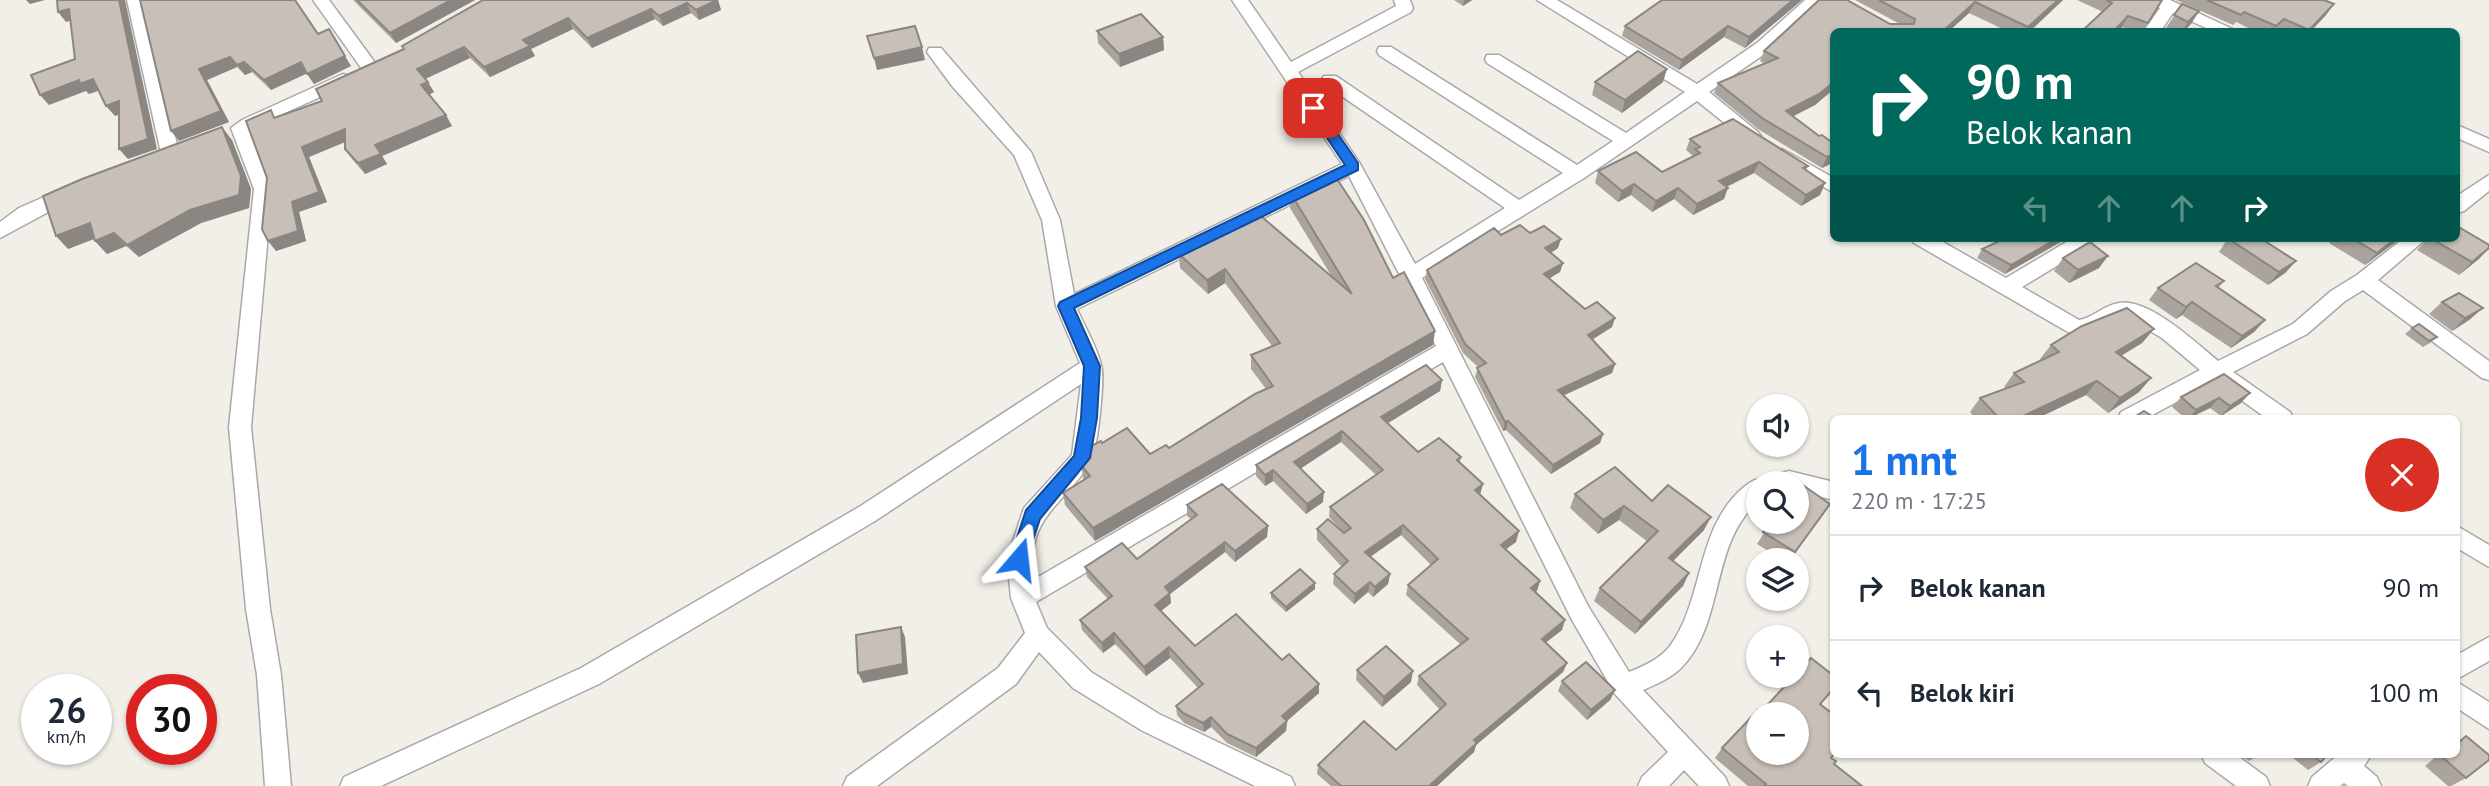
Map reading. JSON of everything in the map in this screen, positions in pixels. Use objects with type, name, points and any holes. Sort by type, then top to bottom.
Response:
[{"type":"street","points":[[135,0],[176,150],[149,160]]},
{"type":"street","points":[[278,786],[269,675],[258,609],[240,427],[263,189],[234,130],[377,64],[321,0]]},
{"type":"street","points":[[1240,0],[1353,166],[1412,275],[1580,613],[1624,686],[1716,786]]},
{"type":"street","points":[[1287,71],[1405,8],[1402,0]]},
{"type":"street","points":[[1545,0],[1696,91],[1750,135],[1830,185]]},
{"type":"street","points":[[1412,275],[1521,210],[1626,141],[1763,47],[1815,0]]},
{"type":"street","points":[[2153,28],[2163,3],[2222,28]]},
{"type":"street","points":[[1385,51],[1577,174]]},
{"type":"street","points":[[935,52],[958,82],[1022,152],[1051,220],[1066,306],[1092,366],[1089,418],[1082,458],[1032,515],[1019,559],[1023,597],[1038,635],[1082,680],[1150,722],[1282,786]]},
{"type":"street","points":[[1493,59],[1626,141]]},
{"type":"street","points":[[1330,80],[1521,210]]},
{"type":"street","points":[[2460,132],[2489,146]]},
{"type":"street","points":[[1066,306],[1353,166]]},
{"type":"street","points":[[2460,204],[2489,181]]},
{"type":"street","points":[[1,226],[85,185]]},
{"type":"street","points":[[1928,242],[2068,324],[2080,328],[2120,310],[2134,311],[2149,319],[2278,415]]},
{"type":"street","points":[[2005,288],[2081,242]]},
{"type":"street","points":[[2135,415],[2300,328],[2338,296],[2364,280],[2412,242]]},
{"type":"street","points":[[2364,280],[2489,372]]},
{"type":"street","points":[[1023,597],[1448,349]]},
{"type":"street","points":[[353,786],[590,676],[867,514],[1092,366]]},
{"type":"street","points":[[1809,485],[1830,490]]},
{"type":"street","points":[[1624,686],[1662,669],[1678,655],[1696,618],[1716,551],[1737,506],[1746,495]]},
{"type":"street","points":[[2460,538],[2489,557]]},
{"type":"street","points":[[856,786],[1007,676],[1038,635]]},
{"type":"street","points":[[2460,666],[2489,648]]},
{"type":"street","points":[[2460,695],[2489,717]]},
{"type":"street","points":[[1651,786],[1684,753]]},
{"type":"street","points":[[2219,758],[2257,786]]},
{"type":"street","points":[[2321,786],[2352,761],[2368,786]]},
{"type":"building","points":[[57,0],[119,0],[148,139],[119,149],[119,101],[106,106],[93,79],[80,84],[79,80],[40,95],[31,75],[75,59],[69,9],[58,12]]},
{"type":"building","points":[[140,0],[295,0],[318,34],[329,29],[345,56],[307,74],[301,62],[264,80],[244,62],[237,65],[230,57],[199,69],[221,111],[171,131]]},
{"type":"building","points":[[357,0],[451,0],[390,33]]},
{"type":"building","points":[[483,0],[717,0],[696,10],[687,3],[659,16],[651,9],[587,38],[568,18],[523,40],[530,46],[484,67],[464,47],[417,69],[428,82],[421,85],[446,115],[375,145],[381,154],[358,163],[345,149],[345,129],[302,147],[319,192],[292,202],[298,231],[268,241],[262,229],[267,178],[246,121],[271,110],[274,118],[322,101],[316,89],[404,49],[402,46]]},
{"type":"building","points":[[1662,0],[1793,0],[1749,37],[1728,26],[1682,60],[1625,26]]},
{"type":"building","points":[[1819,0],[1847,0],[1890,24],[1914,24],[1915,19],[1879,0],[2058,0],[2028,27],[1975,2],[1946,28],[1830,28],[1830,85],[1786,111],[1830,141],[1830,156],[1827,157],[1762,118],[1718,83],[1778,58],[1764,51]]},
{"type":"building","points":[[2106,0],[2162,0],[2148,23],[2128,16],[2117,28],[2085,28],[2112,3]]},
{"type":"building","points":[[2207,0],[2324,0],[2334,4],[2311,28],[2284,19],[2276,26],[2244,12],[2241,15]]},
{"type":"building","points":[[2182,4],[2199,11],[2188,22],[2174,15]]},
{"type":"building","points":[[1141,14],[1163,37],[1119,54],[1097,31]]},
{"type":"building","points":[[915,26],[922,47],[874,58],[867,36]]},
{"type":"building","points":[[1638,51],[1667,69],[1625,100],[1595,82]]},
{"type":"building","points":[[1733,119],[1808,166],[1803,168],[1825,183],[1806,195],[1759,162],[1719,181],[1728,188],[1697,204],[1678,188],[1656,201],[1634,184],[1622,191],[1598,171],[1636,152],[1662,172],[1700,153],[1695,149],[1700,147],[1690,139]]},
{"type":"building","points":[[222,127],[241,176],[239,195],[190,210],[127,245],[114,233],[95,241],[90,223],[56,236],[43,196]]},
{"type":"building","points":[[1335,176],[1364,220],[1393,278],[1404,272],[1435,331],[1093,528],[1063,493],[1090,476],[1081,465],[1093,445],[1101,441],[1102,443],[1127,428],[1150,454],[1166,445],[1169,448],[1255,394],[1273,386],[1251,355],[1280,343],[1225,269],[1207,280],[1179,254],[1255,211],[1352,294],[1291,194]]},
{"type":"building","points":[[1520,225],[1530,233],[1544,226],[1561,239],[1545,248],[1563,263],[1544,274],[1585,309],[1597,302],[1615,318],[1588,335],[1615,364],[1558,390],[1603,434],[1553,465],[1508,421],[1505,422],[1477,368],[1486,363],[1465,344],[1427,270],[1494,228],[1501,235]]},
{"type":"building","points":[[2460,228],[2489,245],[2489,248],[2472,262],[2437,242],[2460,242]]},
{"type":"building","points":[[1997,242],[2051,242],[2011,265],[1982,249]]},
{"type":"building","points":[[2090,242],[2108,256],[2078,270],[2063,258]]},
{"type":"building","points":[[2234,242],[2266,242],[2296,261],[2279,272]]},
{"type":"building","points":[[2359,242],[2391,242],[2377,253]]},
{"type":"building","points":[[2196,263],[2224,281],[2216,286],[2265,320],[2242,336],[2192,302],[2186,307],[2158,288]]},
{"type":"building","points":[[2459,293],[2483,308],[2465,318],[2442,302]]},
{"type":"building","points":[[2127,308],[2154,329],[2116,352],[2151,378],[2120,398],[2097,381],[2025,415],[1996,415],[1980,398],[2024,382],[2014,373],[2059,352],[2051,345],[2082,326]]},
{"type":"building","points":[[2419,324],[2437,337],[2429,341],[2412,328]]},
{"type":"building","points":[[1426,365],[1442,380],[1381,417],[1418,452],[1439,438],[1461,457],[1457,460],[1483,484],[1475,490],[1519,531],[1501,545],[1540,581],[1531,588],[1565,620],[1542,639],[1567,663],[1474,740],[1477,743],[1429,786],[1341,786],[1318,765],[1364,721],[1396,750],[1446,704],[1419,676],[1468,639],[1408,585],[1438,559],[1403,525],[1365,552],[1390,574],[1375,587],[1370,582],[1355,594],[1334,574],[1348,561],[1317,529],[1328,519],[1344,533],[1351,528],[1330,507],[1383,470],[1342,431],[1294,462],[1324,492],[1307,504],[1273,470],[1265,475],[1256,465]]},
{"type":"building","points":[[2224,374],[2250,393],[2230,406],[2219,398],[2196,410],[2181,397]]},
{"type":"building","points":[[1615,467],[1652,501],[1668,485],[1711,517],[1669,558],[1689,573],[1641,622],[1600,588],[1658,531],[1624,506],[1603,520],[1575,494]]},
{"type":"building","points":[[1222,484],[1268,526],[1235,551],[1225,542],[1165,587],[1170,593],[1155,605],[1195,646],[1236,614],[1282,660],[1289,654],[1319,684],[1282,716],[1287,721],[1256,748],[1227,734],[1211,717],[1203,723],[1183,713],[1176,706],[1203,684],[1169,647],[1144,667],[1114,633],[1102,643],[1080,620],[1112,596],[1085,567],[1122,543],[1137,559],[1197,515],[1187,505]]},
{"type":"building","points":[[1809,489],[1830,504],[1809,533]]},
{"type":"building","points":[[1766,534],[1808,534],[1798,548],[1789,548]]},
{"type":"building","points":[[1300,569],[1315,583],[1286,607],[1271,593]]},
{"type":"building","points":[[901,627],[903,664],[858,673],[856,635]]},
{"type":"building","points":[[1386,646],[1413,671],[1384,697],[1357,670]]},
{"type":"building","points":[[1811,658],[1830,673],[1830,693],[1820,704],[1830,712],[1830,758],[1862,786],[1764,786],[1766,784],[1722,748],[1746,723],[1746,765],[1809,765],[1809,702],[1770,702],[1783,688],[1809,688]]},
{"type":"building","points":[[1586,662],[1615,690],[1591,710],[1562,681]]},
{"type":"building","points":[[2466,736],[2489,755],[2489,760],[2466,778],[2443,758],[2460,758],[2460,741]]},
{"type":"route","points":[[1019,559],[1032,515],[1082,458],[1089,418],[1092,366],[1066,306],[1353,166],[1313,108]]}]
